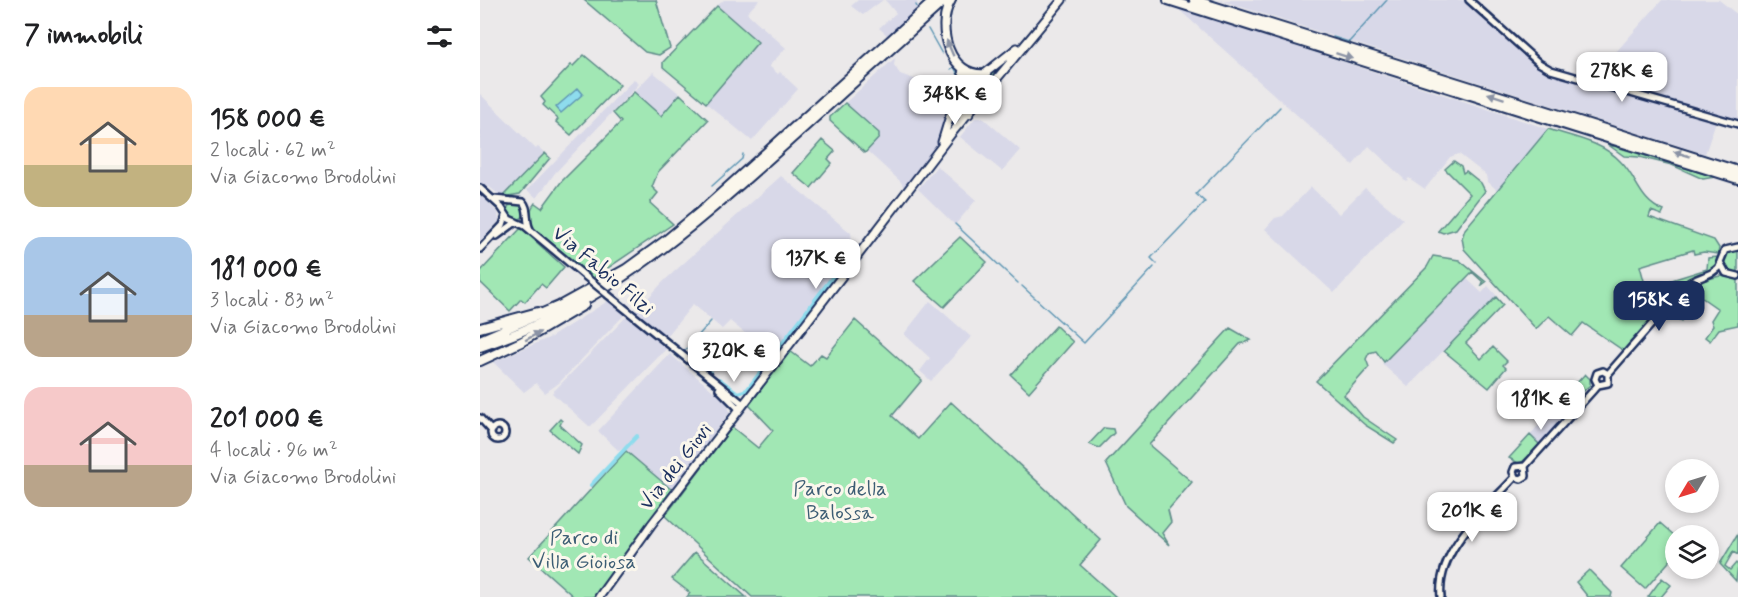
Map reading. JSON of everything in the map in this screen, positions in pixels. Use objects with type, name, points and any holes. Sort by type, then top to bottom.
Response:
[{"type":"highway","points":[[480,340],[559,306],[626,268],[666,240],[715,199],[935,0]]},
{"type":"highway","points":[[480,361],[555,324],[608,291],[678,239],[712,211],[945,0]]},
{"type":"highway","points":[[951,0],[945,16],[944,32],[959,66],[971,85]]},
{"type":"highway","points":[[1168,0],[1738,179]]},
{"type":"highway","points":[[1194,0],[1738,171]]},
{"type":"highway","points":[[959,66],[972,74],[986,74]]},
{"type":"highway","points":[[480,347],[517,333],[608,291]]},
{"type":"highway","points":[[480,328],[559,306]]},
{"type":"main road","points":[[1057,0],[1013,53],[962,90],[953,106],[960,114],[969,114],[1062,0]]},
{"type":"main road","points":[[971,85],[979,91],[980,100]]},
{"type":"main road","name":"Via dei Giovi","points":[[934,157],[942,141],[953,106]]},
{"type":"main road","name":"Via dei Giovi","points":[[599,597],[741,407],[969,114]]},
{"type":"street","points":[[1469,0],[1539,63],[1551,70],[1738,124]]},
{"type":"street","points":[[480,188],[506,213],[509,219],[516,222]]},
{"type":"street","points":[[481,249],[527,215],[524,203],[490,197]]},
{"type":"street","points":[[481,249],[503,225],[506,206],[512,200]]},
{"type":"street","name":"Via Fabio Filzi","points":[[527,215],[531,231]]},
{"type":"street","name":"Via Fabio Filzi","points":[[516,222],[531,231],[586,277],[608,291],[741,407]]},
{"type":"street","points":[[1515,477],[1521,479],[1526,476],[1525,466],[1598,385],[1608,383],[1608,374],[1682,289],[1699,277],[1713,273],[1720,264],[1724,252],[1738,246]]},
{"type":"street","points":[[1720,264],[1729,275]]},
{"type":"street","points":[[1699,277],[1738,276]]},
{"type":"street","points":[[1598,385],[1595,379],[1597,373],[1602,371],[1608,374]]},
{"type":"street","points":[[480,418],[494,429]]},
{"type":"street","points":[[1515,477],[1513,472],[1515,466],[1525,466]]},
{"type":"street","points":[[1441,597],[1443,572],[1450,552],[1515,477]]},
{"type":"shaded area","points":[[724,0],[759,0],[747,13],[786,48],[769,66],[778,74],[780,72],[798,89],[752,141],[706,103],[758,42],[717,6]]},
{"type":"shaded area","points":[[858,0],[883,0],[863,15],[851,6]]},
{"type":"shaded area","points":[[885,0],[916,0],[919,7],[888,36],[879,28],[896,13]]},
{"type":"shaded area","points":[[1219,0],[1467,0],[1554,73],[1716,121],[1705,154]]},
{"type":"shaded area","points":[[1662,0],[1719,0],[1738,15],[1738,120],[1592,79]]},
{"type":"shaded area","points":[[1176,7],[1548,129],[1497,190],[1487,181],[1486,175],[1459,154],[1450,157],[1425,189],[1409,178],[1406,181],[1369,146],[1353,165]]},
{"type":"shaded area","points":[[895,58],[894,65],[900,74],[920,81],[945,109],[942,130],[936,145],[925,163],[904,188],[901,182],[867,151],[879,138],[845,103]]},
{"type":"shaded area","points":[[653,72],[680,94],[661,116],[634,92]]},
{"type":"shaded area","points":[[634,79],[639,84],[555,173],[537,198],[527,190]]},
{"type":"shaded area","points":[[480,94],[536,149],[538,147],[545,153],[502,197],[488,186],[486,189],[480,184]]},
{"type":"shaded area","points":[[975,118],[983,118],[1020,150],[1002,171],[960,137]]},
{"type":"shaded area","points":[[937,166],[976,200],[955,225],[918,189]]},
{"type":"shaded area","points":[[781,176],[851,233],[854,256],[776,359],[730,321],[722,329],[693,304],[664,340],[633,314],[665,280]]},
{"type":"shaded area","points":[[1311,187],[1339,214],[1365,188],[1403,219],[1334,293],[1265,229],[1275,218],[1283,216]]},
{"type":"shaded area","points":[[480,194],[498,213],[499,221],[480,241]]},
{"type":"shaded area","points":[[1466,278],[1482,293],[1488,286],[1497,296],[1408,387],[1382,364]]},
{"type":"shaded area","points":[[611,299],[627,312],[559,383],[545,393],[536,383],[524,392],[493,362],[551,337]]},
{"type":"shaded area","points":[[930,301],[971,337],[931,381],[920,371],[930,358],[904,334]]},
{"type":"shaded area","points":[[629,314],[668,347],[590,427],[552,393]]},
{"type":"shaded area","points":[[670,354],[726,402],[730,412],[672,490],[623,448],[619,451],[598,431]]},
{"type":"shaded area","points":[[1560,401],[1569,411],[1540,445],[1530,435]]},
{"type":"green space","points":[[584,0],[656,0],[670,48],[659,55],[645,52]]},
{"type":"green space","points":[[717,6],[758,42],[706,103],[663,67],[663,62]]},
{"type":"green space","points":[[584,55],[620,85],[571,135],[556,122],[558,119],[543,105],[545,102],[541,97],[571,65],[573,66]]},
{"type":"green space","points":[[1006,62],[983,94],[976,84]]},
{"type":"green space","points":[[971,88],[976,91],[977,98],[966,112],[957,110],[956,102],[963,92]]},
{"type":"green space","points":[[634,92],[661,116],[680,94],[708,120],[658,172],[652,187],[658,193],[650,203],[673,224],[593,278],[539,234],[530,221],[530,214],[535,203],[542,208],[561,182],[621,122],[613,113]]},
{"type":"green space","points":[[845,103],[879,133],[879,138],[865,153],[830,121],[830,117]]},
{"type":"green space","points":[[1548,129],[1587,141],[1614,155],[1627,169],[1649,202],[1664,211],[1662,215],[1651,211],[1649,217],[1714,240],[1719,248],[1718,254],[1704,252],[1694,254],[1693,250],[1640,266],[1646,288],[1707,269],[1708,258],[1718,257],[1718,266],[1712,272],[1686,281],[1624,351],[1583,323],[1572,336],[1549,316],[1536,329],[1464,249],[1462,238],[1465,229]]},
{"type":"green space","points":[[822,140],[835,151],[828,159],[832,163],[811,188],[793,173]]},
{"type":"green space","points":[[1607,144],[1715,177],[1703,179],[1672,165],[1624,156]]},
{"type":"green space","points":[[545,153],[550,158],[520,194],[502,197]]},
{"type":"green space","points":[[1454,161],[1461,166],[1463,173],[1466,171],[1481,183],[1485,191],[1456,229],[1443,233],[1438,231],[1470,194],[1445,169]]},
{"type":"green space","points":[[516,202],[522,205],[525,211],[522,217],[516,220],[510,217],[507,211],[510,205]]},
{"type":"green space","points":[[521,228],[564,267],[546,288],[541,284],[525,302],[521,299],[510,311],[480,282],[480,272]]},
{"type":"green space","points":[[960,237],[987,262],[944,307],[914,281]]},
{"type":"green space","points":[[1738,249],[1738,274],[1729,273],[1724,268],[1723,259],[1729,251]]},
{"type":"green space","points":[[1433,256],[1459,260],[1486,282],[1482,285],[1483,282],[1472,272],[1384,362],[1376,351],[1369,353],[1366,359],[1369,367],[1344,395],[1363,417],[1397,440],[1394,443],[1365,425],[1316,381],[1427,267]]},
{"type":"green space","points":[[1720,276],[1738,278],[1738,325],[1719,329],[1710,341],[1705,337],[1713,326],[1711,320],[1718,309],[1698,295],[1681,321],[1666,311],[1692,283]]},
{"type":"green space","points":[[1496,297],[1503,305],[1466,343],[1481,359],[1493,347],[1507,361],[1503,365],[1506,368],[1489,388],[1444,351]]},
{"type":"green space","name":"Parco della Balossa","points":[[855,320],[922,380],[892,416],[918,439],[951,402],[1101,540],[1080,565],[1116,597],[752,597],[665,516],[732,427],[758,448],[773,430],[749,405],[790,351],[810,366],[821,354],[826,357]]},
{"type":"green space","points":[[1056,326],[1073,342],[1029,392],[1011,375]]},
{"type":"green space","points":[[1230,328],[1251,340],[1240,344],[1149,445],[1192,482],[1168,510],[1171,522],[1162,533],[1169,545],[1126,506],[1106,463]]},
{"type":"green space","points":[[1585,374],[1590,379],[1590,385],[1573,401],[1569,411],[1560,401]]},
{"type":"green space","points":[[560,419],[562,421],[560,425],[582,445],[578,454],[550,430]]},
{"type":"green space","points":[[1104,428],[1113,429],[1114,433],[1099,448],[1089,444]]},
{"type":"green space","points":[[1530,435],[1540,445],[1520,464],[1509,458]]},
{"type":"green space","name":"Parco di Villa Gioiosa","points":[[626,451],[672,490],[594,597],[574,597],[529,557]]},
{"type":"green space","points":[[1660,523],[1665,527],[1665,566],[1645,589],[1621,568]]},
{"type":"green space","points":[[1738,534],[1738,555],[1733,552],[1725,566],[1730,570],[1736,563],[1738,565],[1736,581],[1720,564]]},
{"type":"green space","points":[[695,552],[746,597],[687,597],[690,593],[672,579]]},
{"type":"green space","points":[[1589,570],[1612,593],[1611,597],[1588,597],[1576,582]]},
{"type":"green space","points":[[1662,578],[1671,585],[1661,597],[1648,597]]},
{"type":"water","points":[[578,88],[583,94],[561,113],[556,107]]},
{"type":"waterway","points":[[1333,37],[1349,42],[1387,0]]},
{"type":"waterway","points":[[928,29],[942,54]]},
{"type":"waterway","points":[[951,69],[954,67],[963,84]]},
{"type":"waterway","points":[[965,101],[971,94]]},
{"type":"waterway","points":[[1157,264],[1151,258],[1205,202],[1196,194],[1280,107]]},
{"type":"waterway","points":[[712,186],[742,159],[743,154]]},
{"type":"waterway","points":[[955,224],[1018,283]]},
{"type":"waterway","points":[[1022,286],[1084,343],[1154,267]]},
{"type":"waterway","points":[[719,379],[738,393],[747,390],[834,275]]},
{"type":"waterway","points":[[684,352],[711,321]]},
{"type":"waterway","points":[[701,367],[710,372]]},
{"type":"waterway","points":[[591,485],[637,436]]}]
